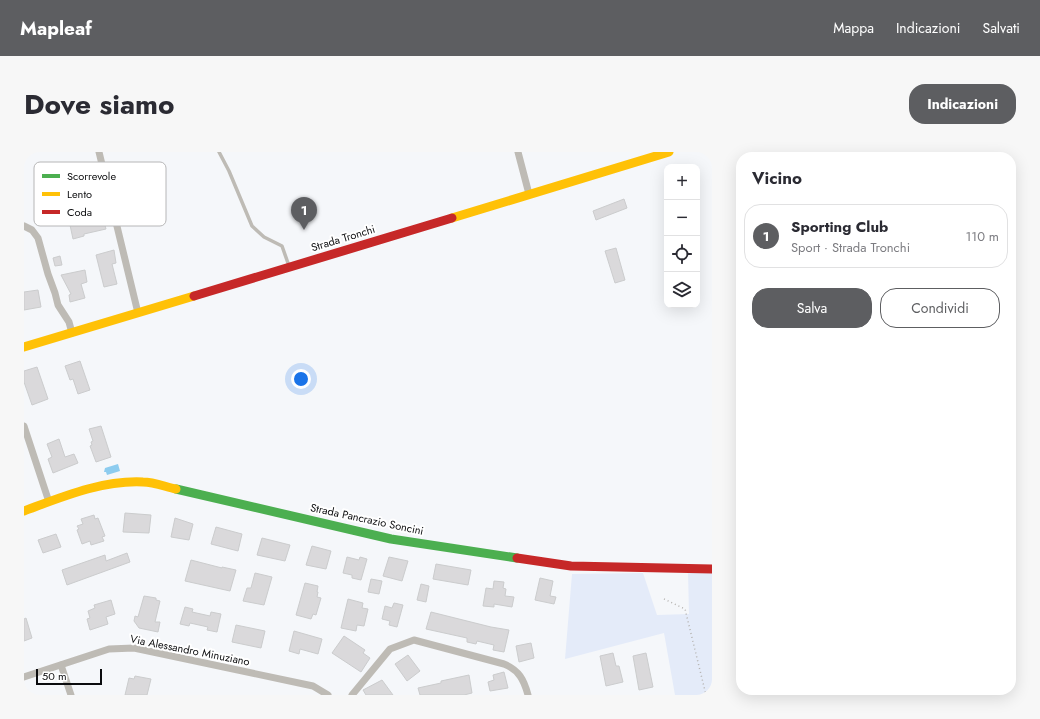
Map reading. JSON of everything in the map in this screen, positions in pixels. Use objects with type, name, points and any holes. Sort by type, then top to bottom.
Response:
[{"type":"street","points":[[99,152],[101,162]]},
{"type":"street","points":[[518,152],[529,194]]},
{"type":"street","name":"Strada Tronchi","points":[[24,347],[669,152]]},
{"type":"street","points":[[24,226],[32,230],[38,238],[59,308],[67,320],[72,333]]},
{"type":"street","points":[[117,226],[138,313]]},
{"type":"street","points":[[24,426],[49,502]]},
{"type":"street","name":"Strada Pancrazio Soncini","points":[[24,511],[104,485],[125,482],[145,482],[399,540],[571,566],[712,568]]},
{"type":"street","points":[[352,695],[390,649],[414,640],[513,667],[525,682],[528,695]]},
{"type":"street","name":"Via Alessandro Minuziano","points":[[24,677],[109,649],[134,648],[313,686],[328,695]]},
{"type":"street","points":[[61,665],[71,695]]},
{"type":"lane","points":[[219,152],[233,180],[252,226],[264,237],[282,246],[290,267]]},
{"type":"path","points":[[664,598],[685,609],[706,695]]},
{"type":"shaded area","points":[[688,572],[712,573],[712,695],[675,695],[664,633],[565,659],[572,574],[643,573],[657,615],[689,614]]},
{"type":"water","points":[[118,464],[120,471],[107,475],[106,472],[104,472],[105,468]]},
{"type":"building","points":[[624,199],[627,208],[596,220],[593,211]]},
{"type":"building","points":[[70,226],[105,226],[106,229],[84,234],[84,236],[73,239]]},
{"type":"building","points":[[616,248],[625,280],[615,283],[605,251]]},
{"type":"building","points":[[114,250],[116,263],[112,264],[117,284],[104,287],[96,255]]},
{"type":"building","points":[[60,256],[62,265],[55,266],[53,258]]},
{"type":"building","points":[[85,270],[87,282],[81,284],[85,298],[70,302],[69,295],[71,294],[61,275]]},
{"type":"building","points":[[38,290],[41,307],[24,310],[24,292]]},
{"type":"building","points":[[80,361],[90,390],[78,394],[73,379],[70,380],[65,366]]},
{"type":"building","points":[[37,367],[48,399],[32,405],[24,382],[24,371]]},
{"type":"building","points":[[101,426],[111,457],[96,462],[90,446],[92,445],[91,442],[93,441],[89,429]]},
{"type":"building","points":[[59,439],[65,457],[74,454],[78,463],[53,473],[48,459],[52,457],[47,444]]},
{"type":"building","points":[[125,513],[151,515],[149,533],[123,532]]},
{"type":"building","points":[[94,515],[95,519],[98,518],[105,536],[102,537],[104,541],[91,545],[90,541],[82,544],[77,526],[83,524],[81,519]]},
{"type":"building","points":[[175,518],[193,524],[189,540],[171,537]]},
{"type":"building","points":[[216,527],[242,534],[238,551],[211,544]]},
{"type":"building","points":[[56,534],[61,547],[43,553],[38,540]]},
{"type":"building","points":[[262,538],[290,545],[285,561],[257,555]]},
{"type":"building","points":[[312,546],[331,551],[326,569],[306,565]]},
{"type":"building","points":[[127,553],[130,562],[67,585],[62,570],[105,555],[106,561]]},
{"type":"building","points":[[347,557],[359,560],[360,557],[367,559],[361,580],[352,578],[352,575],[343,573]]},
{"type":"building","points":[[389,557],[408,561],[402,581],[383,576]]},
{"type":"building","points":[[191,560],[236,570],[230,591],[185,581]]},
{"type":"building","points":[[436,564],[471,570],[468,585],[433,579]]},
{"type":"building","points":[[255,573],[272,577],[264,605],[243,601],[247,588],[251,588]]},
{"type":"building","points":[[540,578],[553,581],[550,596],[556,597],[554,604],[535,600]]},
{"type":"building","points":[[371,579],[382,581],[379,594],[368,592]]},
{"type":"building","points":[[494,581],[504,582],[503,588],[506,589],[505,596],[514,597],[512,607],[494,604],[494,607],[483,606],[486,588],[493,589]]},
{"type":"building","points":[[305,583],[318,586],[317,597],[321,598],[316,615],[313,614],[311,619],[296,615]]},
{"type":"building","points":[[421,584],[429,586],[426,602],[417,600]]},
{"type":"building","points":[[144,596],[156,598],[156,600],[160,601],[155,622],[160,622],[158,632],[139,628],[134,621],[135,616],[138,617]]},
{"type":"building","points":[[348,599],[363,603],[362,608],[368,609],[364,626],[357,625],[356,631],[341,628]]},
{"type":"building","points":[[111,600],[115,614],[106,617],[108,624],[90,630],[87,619],[90,618],[88,611],[95,608],[94,605]]},
{"type":"building","points":[[394,603],[403,605],[397,627],[389,625],[390,621],[382,619],[385,606],[392,608]]},
{"type":"building","points":[[185,607],[193,609],[192,612],[210,616],[211,612],[221,614],[217,632],[207,630],[208,627],[190,623],[189,626],[180,624]]},
{"type":"building","points":[[431,612],[509,630],[504,652],[493,650],[494,645],[477,641],[476,644],[467,642],[467,638],[426,629]]},
{"type":"building","points":[[26,618],[32,638],[24,641],[24,619]]},
{"type":"building","points":[[236,625],[265,631],[261,648],[232,642]]},
{"type":"building","points":[[294,631],[322,639],[318,654],[300,649],[299,654],[289,651]]},
{"type":"building","points":[[344,636],[365,650],[363,653],[370,658],[361,672],[332,653]]},
{"type":"building","points":[[531,643],[534,658],[519,662],[516,646]]},
{"type":"building","points":[[613,653],[616,666],[619,666],[623,682],[606,686],[600,656]]},
{"type":"building","points":[[646,653],[653,687],[639,690],[633,656]]},
{"type":"building","points":[[408,655],[420,671],[407,681],[395,664]]},
{"type":"building","points":[[504,672],[508,688],[490,691],[488,682],[494,680],[493,675]]},
{"type":"building","points":[[469,675],[472,693],[464,695],[420,695],[418,688]]},
{"type":"building","points":[[135,676],[151,679],[147,695],[125,695],[129,678],[134,679]]},
{"type":"building","points":[[382,680],[393,695],[366,695],[363,690]]},
{"type":"traffic: fast","points":[[176,489],[391,539],[517,558]]},
{"type":"traffic: slow","points":[[452,218],[669,152]]},
{"type":"traffic: slow","points":[[24,347],[194,296]]},
{"type":"traffic: slow","points":[[24,511],[82,490],[112,484],[147,482],[176,489]]},
{"type":"traffic: jam","points":[[194,296],[452,218]]},
{"type":"traffic: jam","points":[[517,558],[571,566],[712,569]]},
{"type":"place","name":"Sporting Club","points":[[304,230]]}]
